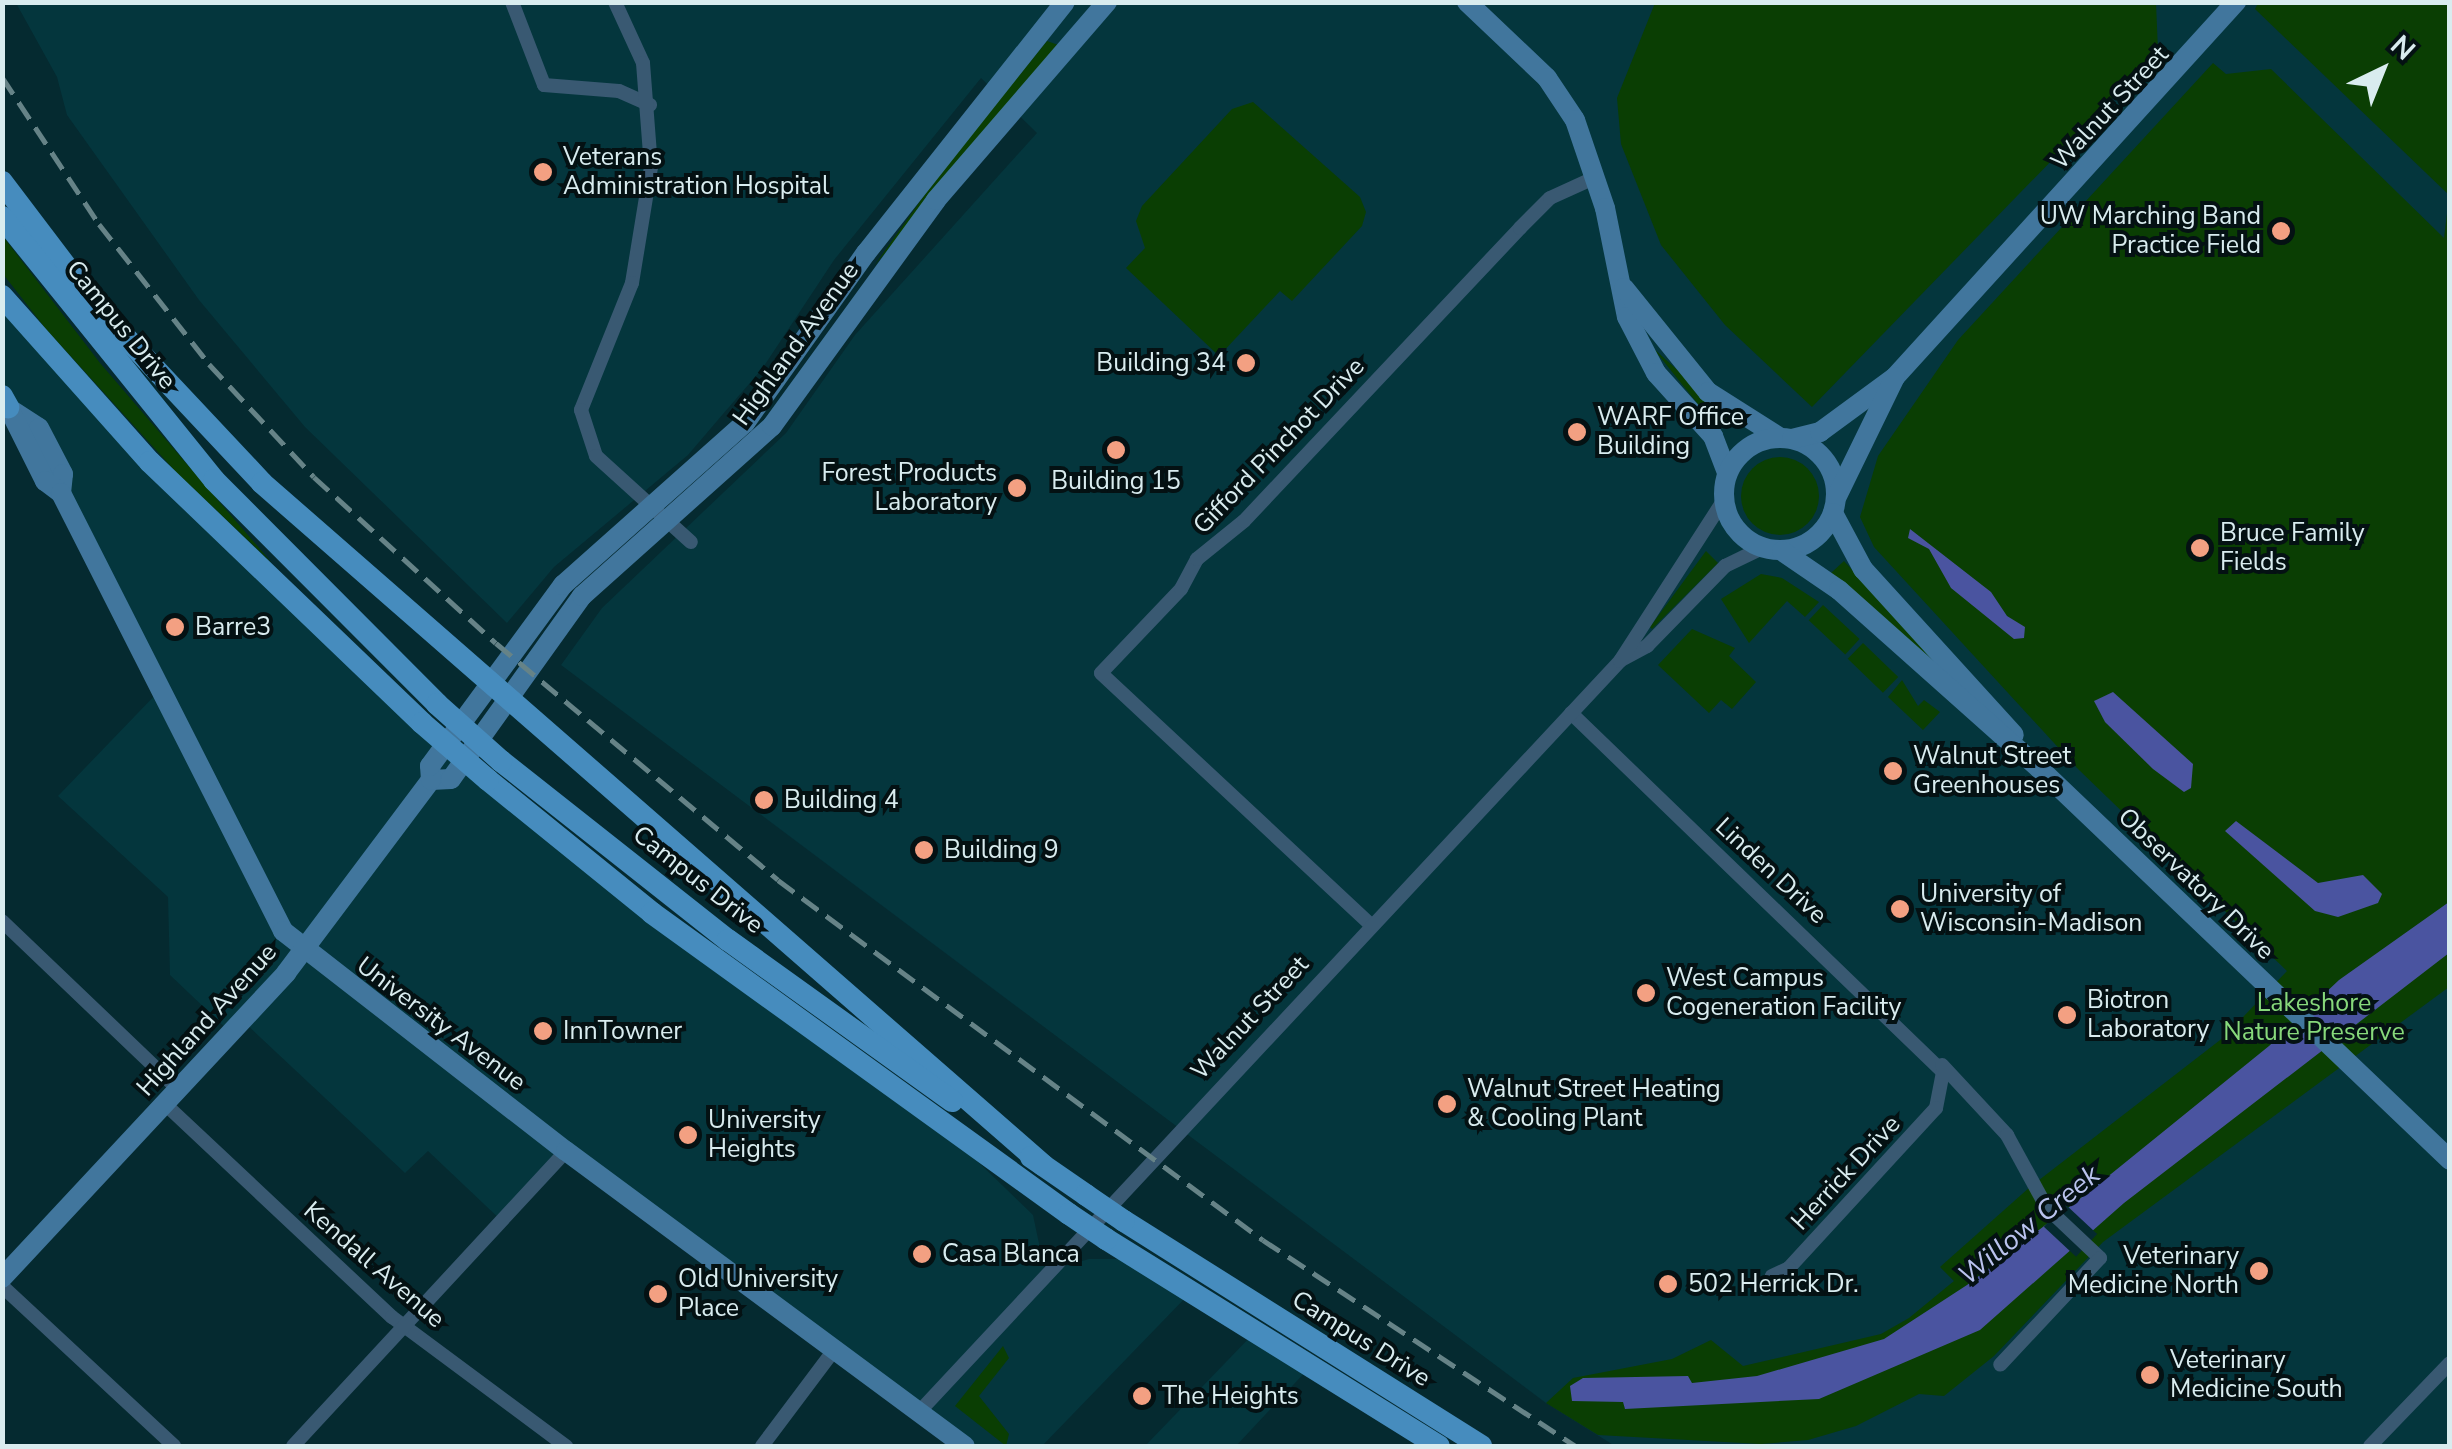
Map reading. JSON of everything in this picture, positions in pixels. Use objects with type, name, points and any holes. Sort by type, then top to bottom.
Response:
[{"type":"main road","points":[[2,182],[97,307],[217,440],[1043,1166]]},
{"type":"main road","name":"Campus Drive","points":[[2,216],[214,480],[430,713]]},
{"type":"main road","name":"Campus Drive","points":[[2,296],[150,462],[652,913],[1069,1214],[1438,1446]]},
{"type":"main road","name":"Campus Drive","points":[[494,771],[1043,1166],[1481,1446]]},
{"type":"street","points":[[512,2],[544,85],[620,92],[650,105]]},
{"type":"street","points":[[615,2],[643,62],[650,105],[652,167],[632,283],[580,410],[596,456],[691,542]]},
{"type":"street","name":"Highland Avenue","points":[[6,1267],[172,1097],[304,949],[431,780],[430,766],[564,585],[648,505],[746,423],[877,240],[1065,2]]},
{"type":"street","name":"Highland Avenue","points":[[431,780],[451,780],[582,596],[772,426],[916,226],[1107,2]]},
{"type":"street","points":[[1467,2],[1548,78],[1575,120],[1596,177],[1624,288],[1626,316],[1642,351],[1713,436],[1727,473],[1724,501],[1730,522],[1772,549],[1814,540],[1835,504],[1825,460],[1708,392],[1624,288]]},
{"type":"street","name":"Walnut Street","points":[[1786,438],[1820,432],[1895,377],[2236,2]]},
{"type":"street","name":"Gifford Pinchot Drive","points":[[1371,926],[1101,673],[1181,589],[1198,559],[1244,520],[1550,198],[1596,177]]},
{"type":"street","name":"Walnut Street","points":[[1835,504],[1895,377]]},
{"type":"street","points":[[4,403],[45,481],[61,493]]},
{"type":"street","points":[[4,403],[40,428],[62,474],[61,493]]},
{"type":"street","points":[[2,434],[30,450]]},
{"type":"street","points":[[1727,473],[1748,448],[1786,438]]},
{"type":"street","name":"University Avenue","points":[[61,493],[277,922],[304,949],[566,1152],[965,1446]]},
{"type":"street","name":"Walnut Street","points":[[919,1412],[1620,660],[1724,501]]},
{"type":"street","name":"Observatory Drive","points":[[1835,504],[1862,568],[2038,768]]},
{"type":"street","name":"Walnut Street","points":[[1620,660],[1647,646],[1725,566],[1772,549]]},
{"type":"street","name":"Observatory Drive","points":[[1772,549],[1838,590],[2038,768],[2450,1160]]},
{"type":"street","name":"Linden Drive","points":[[1571,714],[2007,1135],[2051,1212],[2100,1258],[2000,1365]]},
{"type":"street","name":"Kendall Avenue","points":[[2,921],[172,1097],[405,1327],[566,1446]]},
{"type":"street","name":"Herrick Drive","points":[[1772,1276],[1789,1268],[1944,1092],[1941,1068]]},
{"type":"street","points":[[293,1446],[566,1152]]},
{"type":"street","points":[[2,1286],[174,1446]]},
{"type":"street","points":[[762,1446],[834,1350]]},
{"type":"street","points":[[2370,1446],[2450,1363]]},
{"type":"shaded area","name":"University of Wisconsin-Madison","points":[[16,3],[2449,3],[2449,1446],[1615,1446],[1546,1403],[561,665],[602,608],[786,433],[855,335],[1037,133],[981,78],[834,260],[762,369],[688,455],[554,567],[507,623],[305,427],[199,300],[67,115],[57,77]]},
{"type":"shaded area","points":[[2,296],[422,723],[941,1126],[1033,1215],[1045,1272],[1089,1259],[1119,1259],[1190,1293],[1042,1446],[965,1446],[566,1152],[504,1223],[428,1151],[405,1173],[244,1022],[232,1034],[170,975],[168,897],[58,796],[160,690],[3,396]]},
{"type":"shaded area","points":[[1254,1333],[1310,1367],[1236,1446],[1145,1446]]},
{"type":"green space","points":[[1655,3],[2156,3],[2158,51],[1812,407],[1725,325],[1661,245],[1621,144],[1617,98]]},
{"type":"green space","points":[[2258,3],[2449,3],[2449,195],[2255,9]]},
{"type":"green space","points":[[1047,41],[1061,46],[874,266],[943,169]]},
{"type":"green space","name":"Lakeshore Nature Preserve","points":[[2213,63],[2226,74],[2271,69],[2444,238],[2449,197],[2449,987],[2103,1242],[1994,1356],[1944,1396],[1919,1394],[1856,1426],[1808,1440],[1761,1444],[1598,1435],[1546,1403],[1573,1378],[1672,1359],[1711,1340],[1743,1366],[1881,1334],[1909,1318],[1954,1281],[1940,1267],[2030,1187],[2224,1037],[2287,971],[2077,768],[1874,547],[1860,517],[1878,456],[1958,340]]},
{"type":"green space","points":[[1253,102],[1360,197],[1366,212],[1362,226],[1292,301],[1280,291],[1219,356],[1126,268],[1145,248],[1136,221],[1142,206],[1232,109]]},
{"type":"green space","points":[[2,235],[100,363],[272,563],[176,472],[46,329],[3,274]]},
{"type":"green space","points":[[1652,347],[1730,418],[1727,423],[1718,429]]},
{"type":"green space","points":[[1780,457],[1808,468],[1819,496],[1808,524],[1780,535],[1752,524],[1741,496],[1752,468]]},
{"type":"green space","points":[[1706,551],[1718,563],[1652,629],[1650,627]]},
{"type":"green space","points":[[1844,561],[1944,670],[1831,573]]},
{"type":"green space","points":[[1761,574],[1782,578],[1819,602],[1805,617],[1787,601],[1749,643],[1721,599]]},
{"type":"green space","points":[[1823,605],[1860,639],[1845,654],[1809,620]]},
{"type":"green space","points":[[1692,629],[1735,648],[1729,656],[1756,682],[1732,709],[1721,700],[1709,713],[1658,665]]},
{"type":"green space","points":[[1863,643],[1898,677],[1883,693],[1848,659]]},
{"type":"green space","points":[[1902,680],[1918,706],[1924,700],[1940,712],[1923,730],[1888,697]]},
{"type":"green space","points":[[1003,1346],[1009,1358],[979,1396],[1009,1434],[1006,1446],[955,1406]]},
{"type":"water","points":[[1910,529],[1991,592],[2007,616],[2025,627],[2024,638],[2014,639],[1951,588],[1929,549],[1908,538]]},
{"type":"water","points":[[2113,692],[2193,764],[2191,788],[2184,792],[2153,769],[2105,722],[2094,701]]},
{"type":"water","points":[[2236,821],[2318,883],[2363,875],[2382,894],[2378,903],[2338,917],[2315,911],[2225,831]]},
{"type":"water","points":[[2449,902],[2449,953],[2124,1203],[1980,1330],[1819,1399],[1625,1409],[1623,1402],[1572,1401],[1570,1386],[1583,1378],[1688,1376],[1692,1383],[1757,1376],[1884,1339],[1967,1285],[2090,1191],[2269,1046],[2339,980]]},
{"type":"pier","points":[[2065,1204],[2097,1234],[2076,1257],[2044,1227]]},
{"type":"railway","points":[[2,77],[99,224],[209,364],[314,477],[496,643],[778,880],[1263,1240],[1576,1446]]},
{"type":"place","name":"Veterans Administration Hospital","points":[[543,172]]},
{"type":"place","name":"UW Marching Band Practice Field","points":[[2281,231]]},
{"type":"place","name":"Building 34","points":[[1246,363]]},
{"type":"place","name":"WARF Office Building","points":[[1577,432]]},
{"type":"place","name":"Building 15","points":[[1116,450]]},
{"type":"place","name":"Forest Products Laboratory","points":[[1017,488]]},
{"type":"place","name":"Bruce Family Fields","points":[[2200,548]]},
{"type":"place","name":"Barre3","points":[[175,627]]},
{"type":"place","name":"Walnut Street Greenhouses","points":[[1893,771]]},
{"type":"place","name":"Building 4","points":[[764,800]]},
{"type":"place","name":"Building 9","points":[[924,850]]},
{"type":"place","name":"University of Wisconsin-Madison","points":[[1900,909]]},
{"type":"place","name":"West Campus Cogeneration Facility","points":[[1646,993]]},
{"type":"place","name":"Biotron Laboratory","points":[[2067,1015]]},
{"type":"place","name":"InnTowner","points":[[543,1031]]},
{"type":"place","name":"Walnut Street Heating & Cooling Plant","points":[[1447,1104]]},
{"type":"place","name":"University Heights","points":[[688,1135]]},
{"type":"place","name":"Casa Blanca","points":[[922,1254]]},
{"type":"place","name":"Veterinary Medicine North","points":[[2259,1271]]},
{"type":"place","name":"502 Herrick Dr.","points":[[1668,1284]]},
{"type":"place","name":"Old University Place","points":[[658,1294]]},
{"type":"place","name":"Veterinary Medicine South","points":[[2150,1375]]},
{"type":"place","name":"The Heights","points":[[1142,1396]]},
{"type":"water label","name":"Willow Creek","points":[[2029,1225]]}]
